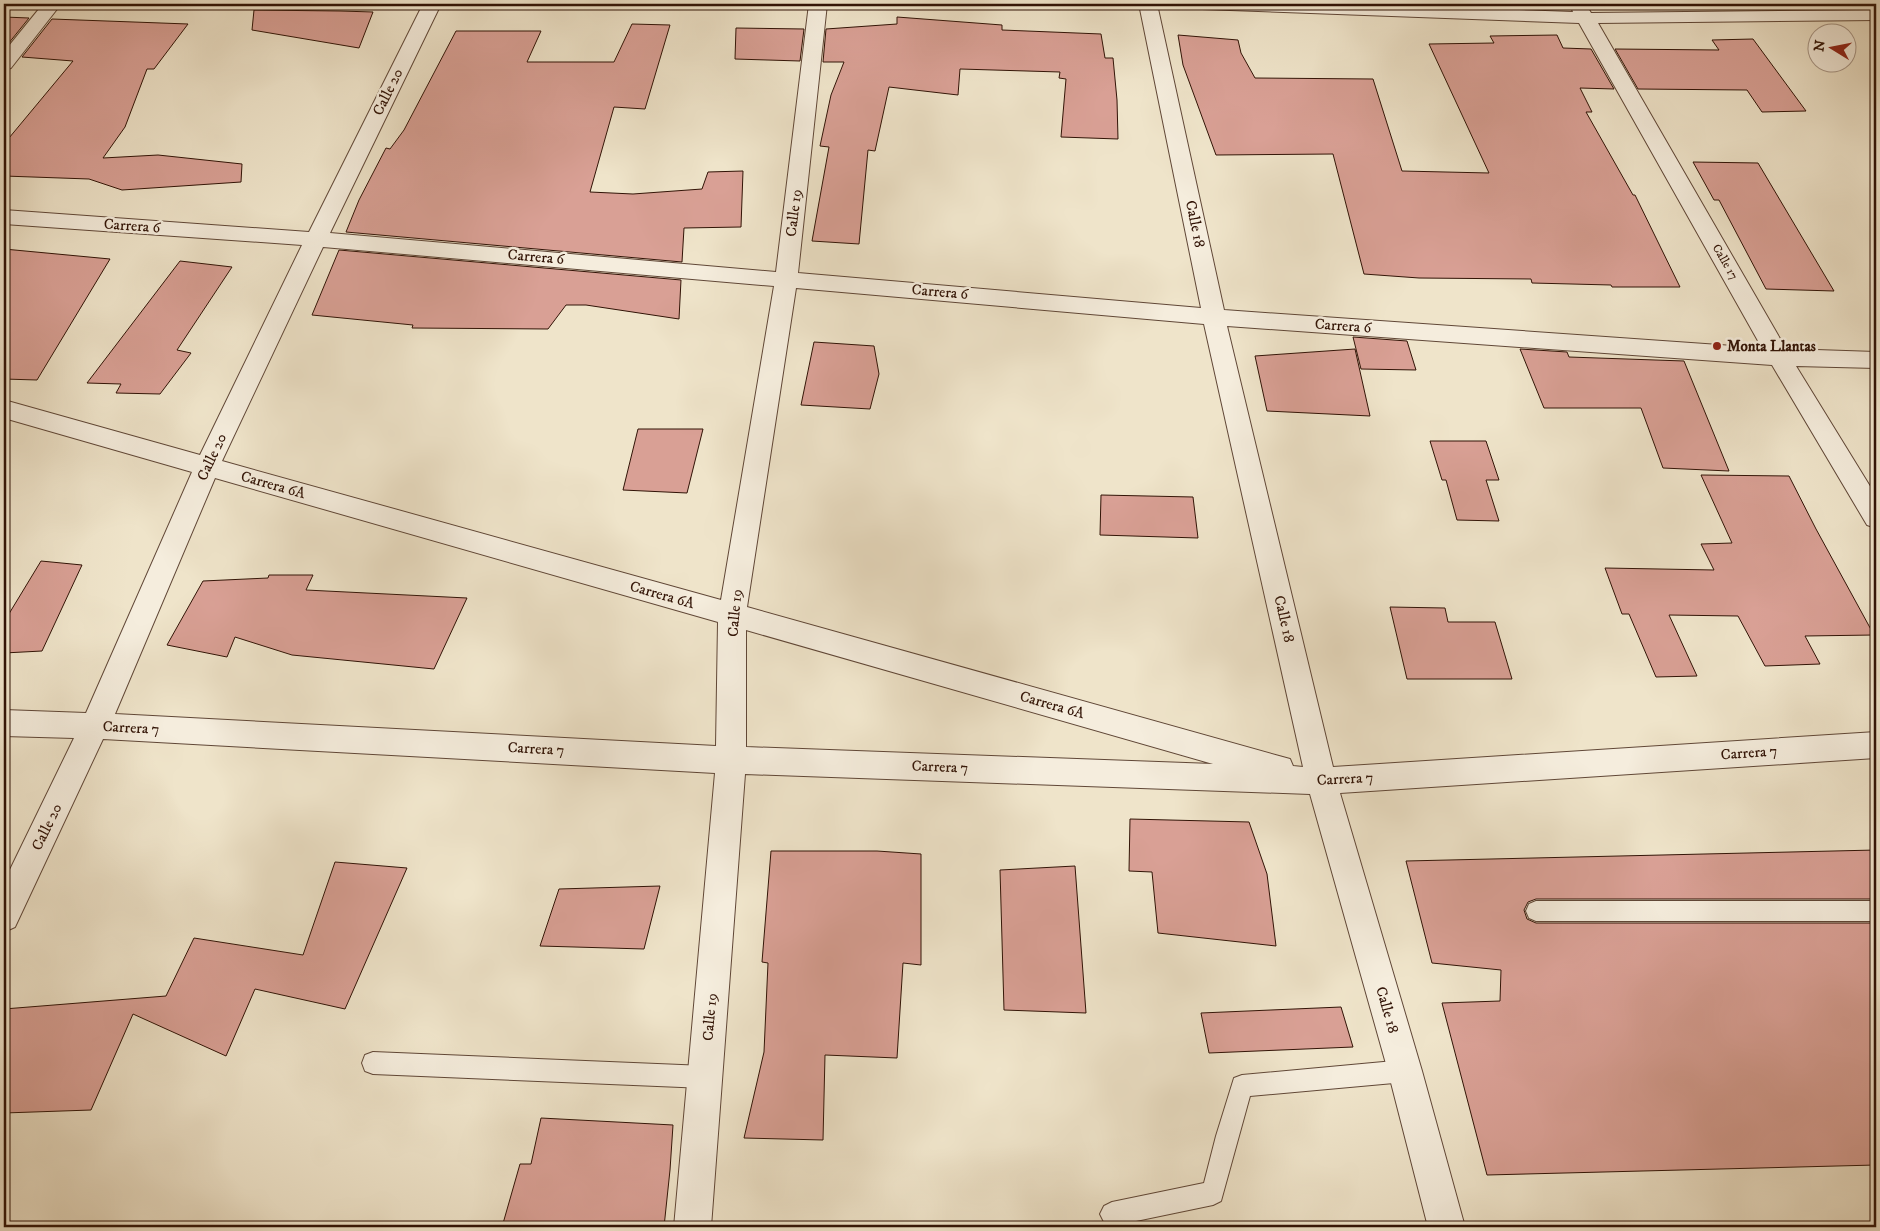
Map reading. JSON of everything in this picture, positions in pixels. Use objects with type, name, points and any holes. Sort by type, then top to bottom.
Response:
[{"type":"street","points":[[4,64],[52,4]]},
{"type":"street","name":"Calle 20","points":[[4,916],[95,726],[207,467],[316,239],[432,4]]},
{"type":"street","name":"Calle 19","points":[[694,1227],[731,760],[732,615],[786,279],[818,4]]},
{"type":"street","name":"Calle 18","points":[[1148,4],[1214,317],[1321,781],[1405,1071],[1447,1227]]},
{"type":"street","points":[[1202,4],[1876,15]]},
{"type":"street","name":"Calle 17","points":[[1581,11],[1779,356],[1876,518]]},
{"type":"street","name":"Carrera 6","points":[[4,217],[316,239],[1214,317],[1779,356],[1876,360]]},
{"type":"street","name":"Carrera 6A","points":[[4,409],[1321,781]]},
{"type":"street","name":"Carrera 7","points":[[4,723],[95,726],[731,760],[1321,781],[1876,745]]},
{"type":"lane","points":[[1536,911],[1876,911]]},
{"type":"lane","points":[[373,1063],[705,1077]]},
{"type":"lane","points":[[1112,1214],[1213,1193],[1242,1086],[1405,1071]]},
{"type":"building","points":[[254,10],[373,12],[359,48],[252,30]]},
{"type":"building","points":[[4,17],[29,18],[4,49]]},
{"type":"building","points":[[897,17],[1002,25],[1002,30],[1101,34],[1105,58],[1113,58],[1118,139],[1061,137],[1066,79],[1059,78],[1060,72],[960,69],[958,95],[889,87],[875,151],[868,150],[859,244],[812,241],[829,147],[820,146],[831,95],[844,62],[823,62],[826,29],[897,24]]},
{"type":"building","points":[[52,19],[188,24],[154,69],[147,69],[125,127],[103,158],[158,155],[242,164],[241,182],[122,190],[89,179],[4,176],[4,144],[73,61],[22,57]]},
{"type":"building","points":[[632,24],[670,25],[645,109],[614,107],[590,192],[633,194],[702,189],[708,172],[743,171],[741,227],[684,228],[682,262],[346,232],[359,200],[386,148],[390,149],[404,130],[456,31],[541,31],[527,62],[614,62]]},
{"type":"building","points":[[736,28],[804,29],[800,61],[735,59]]},
{"type":"building","points":[[1178,35],[1238,40],[1241,53],[1255,78],[1373,79],[1402,171],[1489,173],[1429,44],[1494,43],[1490,36],[1557,35],[1563,48],[1591,49],[1614,89],[1580,88],[1592,112],[1586,112],[1633,195],[1635,195],[1680,287],[1612,287],[1611,285],[1532,283],[1531,279],[1419,278],[1364,274],[1333,154],[1216,155],[1183,65]]},
{"type":"building","points":[[1753,39],[1806,111],[1762,112],[1747,90],[1638,89],[1615,49],[1719,50],[1712,40]]},
{"type":"building","points":[[1693,162],[1758,163],[1834,291],[1766,289],[1719,200],[1714,200]]},
{"type":"building","points":[[4,249],[110,259],[37,380],[4,379]]},
{"type":"building","points":[[339,250],[681,280],[679,319],[586,305],[566,305],[548,329],[412,328],[413,325],[312,315]]},
{"type":"building","points":[[180,261],[232,267],[177,350],[191,353],[160,394],[116,393],[121,384],[87,383]]},
{"type":"building","points":[[1353,337],[1407,341],[1416,370],[1361,369]]},
{"type":"building","points":[[814,342],[874,346],[879,374],[870,409],[801,405]]},
{"type":"building","points":[[1355,349],[1370,416],[1267,411],[1255,356]]},
{"type":"building","points":[[1520,349],[1567,352],[1569,357],[1684,361],[1729,471],[1663,468],[1641,408],[1544,408]]},
{"type":"building","points":[[638,429],[703,429],[687,493],[623,490]]},
{"type":"building","points":[[1430,441],[1486,441],[1499,480],[1486,480],[1499,521],[1457,520],[1446,480],[1442,480]]},
{"type":"building","points":[[1701,475],[1789,476],[1874,635],[1805,636],[1820,664],[1765,666],[1738,616],[1669,615],[1697,676],[1656,677],[1629,614],[1622,614],[1605,568],[1714,570],[1701,544],[1732,543]]},
{"type":"building","points":[[1101,495],[1193,497],[1198,538],[1100,535]]},
{"type":"building","points":[[41,561],[82,565],[42,651],[4,653],[4,622]]},
{"type":"building","points":[[269,575],[313,575],[306,590],[467,598],[434,669],[292,655],[235,637],[227,657],[167,645],[203,581],[268,578]]},
{"type":"building","points":[[1390,607],[1445,608],[1448,622],[1495,622],[1512,679],[1407,679]]},
{"type":"building","points":[[1130,819],[1249,822],[1267,874],[1276,946],[1158,933],[1152,872],[1129,871]]},
{"type":"building","points":[[1876,850],[1876,899],[1536,899],[1528,902],[1524,910],[1527,919],[1536,923],[1876,923],[1876,1165],[1487,1175],[1442,1003],[1500,1001],[1501,970],[1432,963],[1406,861]]},
{"type":"building","points":[[771,851],[877,851],[921,854],[921,965],[903,963],[897,1058],[825,1055],[823,1140],[744,1138],[764,1052],[768,963],[762,962]]},
{"type":"building","points":[[335,862],[407,868],[345,1009],[255,989],[226,1056],[133,1014],[91,1110],[4,1113],[4,1009],[166,996],[194,938],[303,955]]},
{"type":"building","points":[[1075,866],[1086,1013],[1004,1010],[1000,870]]},
{"type":"building","points":[[660,886],[644,949],[540,946],[559,889]]},
{"type":"building","points":[[1341,1007],[1353,1047],[1209,1053],[1201,1013]]},
{"type":"building","points":[[541,1118],[673,1125],[664,1227],[502,1227],[520,1164],[531,1164]]},
{"type":"place","name":"Monta Llantas","points":[[1717,346]]}]
